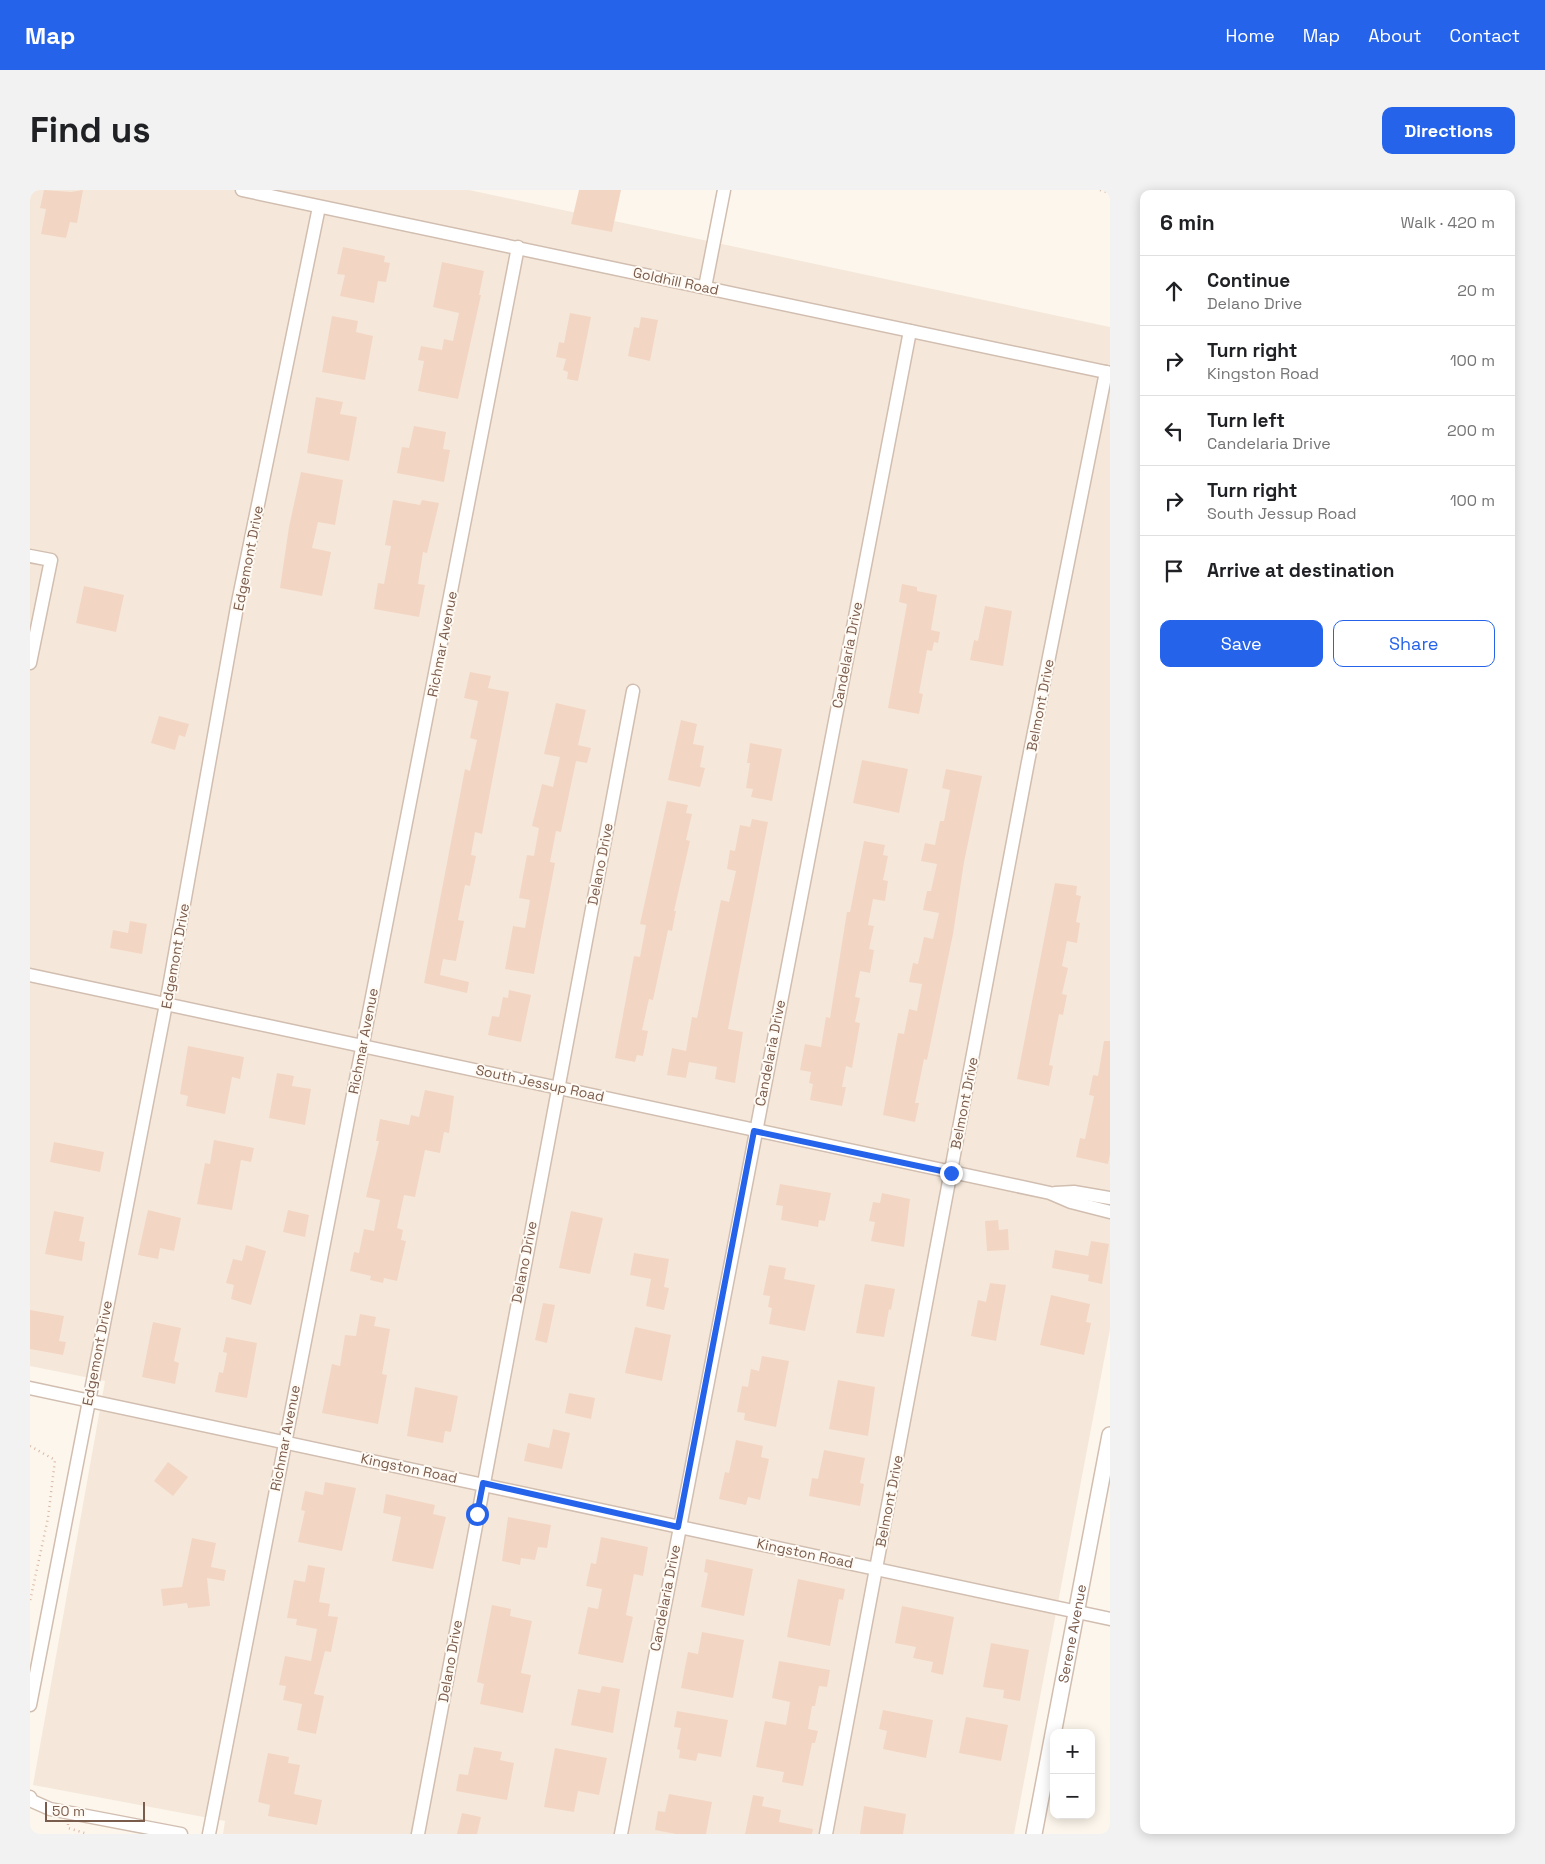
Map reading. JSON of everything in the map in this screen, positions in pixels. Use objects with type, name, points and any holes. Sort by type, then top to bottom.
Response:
[{"type":"street","name":"Goldhill Road","points":[[242,190],[1108,372]]},
{"type":"street","points":[[705,287],[724,190]]},
{"type":"street","name":"Edgemont Drive","points":[[30,1705],[166,1004],[238,607],[319,207]]},
{"type":"street","name":"Richmar Avenue","points":[[209,1834],[284,1442],[440,660],[518,248]]},
{"type":"street","name":"Candelaria Drive","points":[[621,1834],[754,1131],[910,331]]},
{"type":"street","name":"Belmont Drive","points":[[826,1834],[1032,742],[1108,372]]},
{"type":"street","points":[[30,556],[51,560],[30,663]]},
{"type":"street","name":"Delano Drive","points":[[418,1834],[633,691]]},
{"type":"street","name":"South Jessup Road","points":[[30,975],[1050,1193],[1110,1212]]},
{"type":"street","name":"South Jessup Road","points":[[1050,1193],[1074,1192],[1110,1198]]},
{"type":"street","name":"Kingston Road","points":[[30,1388],[483,1483],[678,1527],[1110,1619]]},
{"type":"street","name":"Serene Avenue","points":[[1034,1834],[1110,1435]]},
{"type":"street","points":[[30,1797],[32,1800],[50,1808],[181,1834]]},
{"type":"path","points":[[1100,190],[1110,193]]},
{"type":"path","points":[[30,1446],[55,1460],[48,1518],[30,1601]]},
{"type":"shaded area","points":[[30,190],[469,190],[1110,327],[1110,1329],[1014,1834],[223,1834],[225,1821],[33,1785],[105,1381],[30,1366]]},
{"type":"building","points":[[44,190],[71,192],[83,190],[77,223],[70,222],[66,238],[41,234],[46,209],[40,208]]},
{"type":"building","points":[[579,190],[621,190],[612,232],[571,224]]},
{"type":"building","points":[[343,247],[385,256],[384,262],[390,263],[386,282],[378,281],[374,303],[340,296],[345,275],[337,274]]},
{"type":"building","points":[[442,262],[484,271],[479,295],[481,295],[458,399],[418,391],[424,361],[418,360],[421,346],[442,350],[444,339],[453,341],[459,313],[433,307]]},
{"type":"building","points":[[570,313],[591,317],[578,381],[567,379],[568,372],[563,370],[566,359],[556,357],[559,342],[564,343]]},
{"type":"building","points":[[332,316],[358,321],[356,332],[373,336],[365,380],[322,372]]},
{"type":"building","points":[[641,317],[658,320],[650,361],[628,356],[634,327],[639,328]]},
{"type":"building","points":[[316,397],[343,402],[340,414],[357,417],[349,461],[307,453]]},
{"type":"building","points":[[414,426],[446,432],[443,449],[450,450],[444,482],[397,473],[402,447],[409,448]]},
{"type":"building","points":[[301,472],[343,480],[335,525],[318,522],[312,548],[331,552],[322,596],[280,588],[289,527]]},
{"type":"building","points":[[393,500],[420,505],[422,500],[439,503],[427,553],[423,552],[418,584],[425,585],[419,617],[374,609],[378,583],[384,584],[391,546],[385,545]]},
{"type":"building","points":[[902,584],[917,587],[917,591],[937,595],[931,630],[940,632],[938,643],[934,642],[932,651],[927,650],[919,693],[923,694],[919,714],[888,708],[907,604],[899,602]]},
{"type":"building","points":[[84,586],[124,595],[116,632],[76,623]]},
{"type":"building","points":[[985,606],[1012,611],[1003,666],[970,660],[974,640],[978,641]]},
{"type":"building","points":[[470,672],[491,676],[488,688],[509,692],[482,834],[475,832],[471,855],[476,856],[470,886],[465,885],[458,920],[464,921],[456,961],[443,959],[440,975],[469,982],[467,993],[424,983],[465,769],[470,771],[477,740],[470,738],[478,701],[464,698]]},
{"type":"building","points":[[556,703],[586,710],[578,745],[591,748],[587,763],[576,761],[561,832],[556,831],[550,862],[555,863],[534,974],[505,969],[513,926],[525,928],[530,900],[519,898],[527,855],[534,856],[539,828],[532,826],[542,784],[553,787],[560,757],[544,754]]},
{"type":"building","points":[[159,716],[189,724],[185,737],[179,735],[175,750],[151,743]]},
{"type":"building","points":[[681,720],[697,724],[693,744],[704,746],[700,767],[705,768],[700,787],[668,780]]},
{"type":"building","points":[[750,743],[782,749],[772,801],[751,797],[753,789],[746,788],[750,763],[747,763]]},
{"type":"building","points":[[862,760],[908,769],[899,813],[853,803]]},
{"type":"building","points":[[946,769],[982,776],[964,862],[953,934],[927,1060],[924,1059],[915,1103],[919,1103],[915,1122],[883,1115],[898,1033],[904,1034],[909,1009],[917,1011],[922,984],[909,982],[913,963],[918,964],[924,937],[933,939],[939,913],[923,910],[927,891],[931,891],[937,864],[921,861],[925,843],[935,845],[940,821],[944,821],[950,790],[942,788]]},
{"type":"building","points":[[667,801],[688,805],[686,813],[692,814],[686,840],[690,841],[674,911],[676,911],[672,931],[668,930],[653,1000],[649,999],[642,1030],[648,1031],[643,1056],[637,1055],[635,1062],[615,1058],[634,956],[640,957],[646,925],[640,924]]},
{"type":"building","points":[[752,819],[768,822],[728,1029],[743,1032],[735,1083],[715,1079],[717,1067],[689,1062],[686,1078],[667,1075],[672,1048],[686,1051],[692,1017],[697,1018],[721,900],[729,902],[736,871],[727,869],[730,850],[735,851],[740,825],[750,827]]},
{"type":"building","points":[[864,841],[885,845],[883,855],[888,856],[883,880],[888,881],[885,901],[873,899],[868,925],[874,926],[869,949],[874,950],[870,973],[860,971],[855,997],[860,998],[855,1022],[860,1023],[852,1068],[846,1066],[842,1087],[846,1087],[842,1106],[810,1100],[813,1084],[809,1083],[811,1072],[800,1070],[805,1044],[821,1047],[826,1017],[830,1018],[847,912],[850,912]]},
{"type":"building","points":[[1055,883],[1077,886],[1076,895],[1081,896],[1076,922],[1080,923],[1077,943],[1067,941],[1062,966],[1068,968],[1062,994],[1067,995],[1063,1015],[1059,1014],[1049,1065],[1053,1066],[1049,1086],[1017,1079]]},
{"type":"building","points":[[130,921],[147,924],[142,954],[110,948],[113,930],[128,933]]},
{"type":"building","points":[[509,990],[531,995],[521,1042],[488,1035],[492,1016],[499,1017],[503,997],[508,998]]},
{"type":"building","points":[[1104,1041],[1110,1041],[1110,1154],[1108,1164],[1076,1157],[1080,1138],[1085,1139],[1094,1096],[1089,1095],[1093,1075],[1098,1076]]},
{"type":"building","points":[[188,1046],[244,1057],[240,1079],[232,1077],[225,1114],[186,1106],[188,1096],[180,1094]]},
{"type":"building","points":[[277,1073],[294,1076],[292,1086],[311,1089],[305,1125],[269,1118]]},
{"type":"building","points":[[425,1090],[454,1096],[449,1133],[444,1132],[440,1153],[425,1150],[415,1197],[404,1195],[397,1228],[403,1230],[401,1240],[406,1241],[397,1281],[384,1278],[383,1283],[370,1280],[371,1276],[350,1271],[354,1252],[359,1253],[364,1229],[374,1231],[380,1200],[366,1197],[379,1141],[376,1141],[380,1119],[409,1125],[411,1115],[419,1117]]},
{"type":"building","points":[[214,1140],[254,1148],[251,1162],[241,1160],[232,1210],[197,1204],[205,1163],[210,1164]]},
{"type":"building","points":[[54,1142],[104,1152],[100,1172],[50,1162]]},
{"type":"building","points":[[780,1184],[831,1193],[825,1221],[819,1220],[818,1227],[781,1220],[783,1206],[776,1205]]},
{"type":"building","points":[[882,1193],[910,1199],[904,1247],[871,1241],[875,1222],[869,1221],[873,1202],[880,1203]]},
{"type":"building","points":[[148,1210],[181,1218],[174,1251],[160,1248],[158,1259],[138,1255]]},
{"type":"building","points":[[288,1210],[309,1215],[305,1237],[283,1232]]},
{"type":"building","points":[[54,1211],[84,1217],[79,1241],[85,1242],[82,1261],[45,1254]]},
{"type":"building","points":[[571,1211],[603,1218],[590,1274],[559,1268]]},
{"type":"building","points":[[998,1220],[999,1230],[1008,1229],[1009,1250],[987,1251],[985,1221]]},
{"type":"building","points":[[1091,1241],[1109,1244],[1102,1284],[1088,1281],[1089,1275],[1052,1268],[1055,1250],[1088,1256]]},
{"type":"building","points":[[246,1245],[266,1251],[251,1305],[231,1299],[234,1285],[226,1283],[233,1259],[242,1261]]},
{"type":"building","points":[[634,1253],[669,1259],[664,1287],[669,1288],[664,1310],[646,1306],[651,1279],[630,1275]]},
{"type":"building","points":[[769,1265],[786,1268],[784,1279],[815,1285],[805,1331],[769,1324],[772,1308],[768,1307],[770,1296],[763,1295]]},
{"type":"building","points":[[990,1283],[1006,1285],[996,1341],[971,1336],[978,1300],[986,1302]]},
{"type":"building","points":[[865,1284],[895,1289],[884,1337],[856,1333]]},
{"type":"building","points":[[1051,1295],[1090,1304],[1086,1322],[1091,1323],[1084,1355],[1040,1345]]},
{"type":"building","points":[[543,1303],[555,1305],[547,1343],[535,1340]]},
{"type":"building","points":[[30,1310],[64,1316],[59,1341],[66,1342],[63,1355],[30,1349]]},
{"type":"building","points":[[360,1314],[376,1317],[374,1326],[390,1329],[382,1374],[387,1375],[378,1424],[322,1413],[332,1364],[340,1366],[345,1335],[356,1336]]},
{"type":"building","points":[[153,1322],[181,1328],[174,1361],[179,1363],[175,1384],[142,1377]]},
{"type":"building","points":[[635,1327],[671,1335],[662,1381],[625,1373]]},
{"type":"building","points":[[226,1337],[257,1343],[247,1398],[215,1392],[219,1372],[223,1373],[227,1353],[223,1352]]},
{"type":"building","points":[[762,1356],[789,1361],[776,1427],[744,1420],[745,1413],[737,1412],[742,1386],[748,1387],[751,1369],[759,1371]]},
{"type":"building","points":[[838,1380],[875,1387],[868,1436],[829,1429]]},
{"type":"building","points":[[415,1387],[458,1396],[451,1432],[445,1431],[443,1443],[407,1436]]},
{"type":"building","points":[[569,1393],[595,1398],[591,1419],[565,1413]]},
{"type":"building","points":[[553,1429],[570,1433],[562,1469],[524,1461],[528,1443],[549,1448]]},
{"type":"building","points":[[736,1440],[763,1446],[761,1457],[769,1459],[760,1500],[748,1497],[746,1505],[719,1499],[725,1472],[729,1473]]},
{"type":"building","points":[[824,1450],[865,1458],[860,1483],[864,1484],[860,1506],[809,1496],[812,1478],[818,1479]]},
{"type":"building","points":[[168,1462],[188,1477],[173,1496],[154,1481]]},
{"type":"building","points":[[325,1482],[356,1488],[342,1551],[298,1542],[305,1511],[301,1510],[305,1491],[323,1495]]},
{"type":"building","points":[[386,1494],[435,1505],[433,1514],[446,1517],[433,1569],[392,1561],[401,1517],[383,1513]]},
{"type":"building","points":[[508,1517],[551,1525],[547,1548],[538,1547],[535,1560],[521,1558],[520,1565],[502,1561]]},
{"type":"building","points":[[601,1537],[648,1547],[643,1576],[634,1574],[626,1615],[633,1617],[623,1663],[578,1654],[588,1607],[598,1609],[602,1589],[586,1586],[591,1563],[596,1564]]},
{"type":"building","points":[[192,1538],[216,1543],[211,1567],[226,1570],[224,1581],[207,1578],[210,1606],[188,1608],[187,1603],[163,1606],[161,1589],[182,1587]]},
{"type":"building","points":[[706,1559],[753,1569],[744,1616],[701,1607],[708,1573],[704,1572]]},
{"type":"building","points":[[308,1565],[325,1568],[319,1602],[330,1604],[328,1616],[338,1617],[331,1652],[325,1651],[314,1694],[324,1696],[316,1734],[297,1730],[302,1704],[283,1700],[286,1686],[279,1685],[285,1656],[311,1661],[317,1629],[296,1625],[297,1619],[287,1618],[294,1580],[305,1582]]},
{"type":"building","points":[[798,1579],[845,1589],[843,1600],[839,1599],[830,1646],[787,1637]]},
{"type":"building","points":[[492,1605],[511,1609],[510,1616],[532,1621],[521,1673],[531,1675],[523,1713],[480,1704],[484,1684],[477,1682]]},
{"type":"building","points":[[902,1606],[954,1617],[943,1675],[931,1672],[933,1662],[913,1658],[916,1647],[895,1643]]},
{"type":"building","points":[[702,1632],[744,1640],[733,1698],[681,1688],[688,1652],[698,1654]]},
{"type":"building","points":[[991,1643],[1029,1650],[1020,1701],[1003,1698],[1004,1690],[983,1687]]},
{"type":"building","points":[[779,1661],[830,1670],[827,1687],[819,1686],[815,1706],[812,1706],[808,1729],[818,1731],[815,1743],[812,1743],[803,1786],[782,1782],[784,1772],[756,1767],[765,1721],[786,1725],[790,1702],[772,1698]]},
{"type":"building","points":[[602,1686],[620,1689],[613,1733],[571,1725],[578,1689],[600,1693]]},
{"type":"building","points":[[883,1710],[933,1720],[926,1758],[883,1749],[887,1731],[879,1729]]},
{"type":"building","points":[[677,1711],[728,1720],[721,1757],[698,1753],[696,1761],[679,1758],[680,1750],[677,1749],[681,1728],[674,1727]]},
{"type":"building","points":[[966,1717],[1008,1725],[1001,1761],[959,1753]]},
{"type":"building","points":[[474,1747],[502,1752],[500,1760],[514,1763],[507,1800],[456,1791],[459,1774],[468,1775]]},
{"type":"building","points":[[555,1748],[607,1758],[599,1795],[578,1791],[574,1812],[544,1807]]},
{"type":"building","points":[[268,1753],[289,1757],[288,1763],[300,1765],[294,1794],[322,1800],[317,1825],[268,1816],[270,1805],[258,1802]]},
{"type":"building","points":[[669,1794],[712,1802],[706,1834],[676,1834],[655,1830],[658,1811],[665,1812]]},
{"type":"building","points":[[753,1795],[764,1797],[762,1806],[781,1810],[779,1822],[813,1829],[812,1834],[745,1834]]},
{"type":"building","points":[[864,1806],[906,1814],[903,1834],[860,1834]]},
{"type":"building","points":[[462,1813],[481,1817],[477,1834],[457,1834]]},
{"type":"route","points":[[477,1514],[483,1483],[678,1527],[754,1131],[951,1173]]}]
